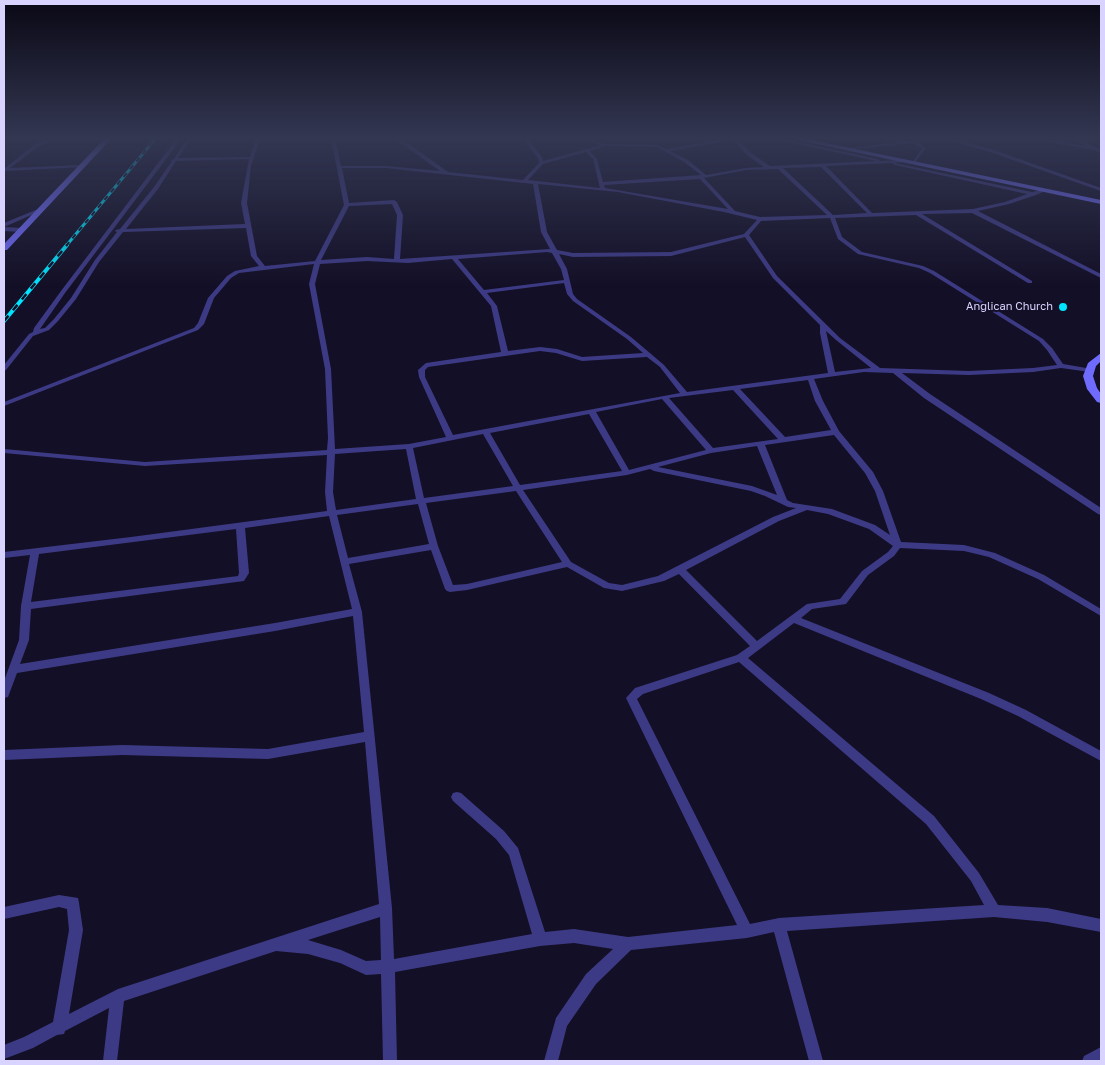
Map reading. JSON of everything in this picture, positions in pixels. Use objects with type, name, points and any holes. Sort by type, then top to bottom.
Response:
[{"type":"street","points":[[4,248],[61,188]]},
{"type":"street","points":[[4,369],[25,342],[36,332],[63,292],[143,188]]},
{"type":"street","points":[[36,332],[47,329],[56,320],[120,232],[156,188]]},
{"type":"street","points":[[246,188],[244,203],[247,226],[254,256],[263,267]]},
{"type":"street","points":[[344,188],[347,205],[317,262],[312,284],[328,369],[331,400],[329,492],[332,513],[357,612],[370,736],[386,908],[390,1061]]},
{"type":"street","points":[[536,188],[544,232],[564,269],[570,294],[574,300],[609,323],[662,366],[685,394]]},
{"type":"street","points":[[607,188],[760,219],[973,211],[1006,203],[1043,190]]},
{"type":"street","points":[[712,188],[733,212]]},
{"type":"street","points":[[801,188],[832,217],[840,238],[860,254],[921,266],[932,272],[1041,340],[1050,349],[1061,366]]},
{"type":"street","points":[[844,188],[871,215]]},
{"type":"street","points":[[1005,188],[1034,194]]},
{"type":"street","points":[[1032,188],[1101,202]]},
{"type":"street","points":[[347,205],[394,202],[400,216],[397,260]]},
{"type":"street","points":[[4,225],[40,210]]},
{"type":"street","points":[[973,211],[1101,276]]},
{"type":"street","points":[[918,214],[1030,282]]},
{"type":"street","points":[[4,404],[196,329],[201,324],[211,298],[229,277],[237,272],[263,267],[317,262],[367,259],[397,260],[547,250],[574,255],[656,256],[684,252],[746,235],[760,219]]},
{"type":"street","points":[[111,231],[247,226]]},
{"type":"street","points":[[4,229],[22,230]]},
{"type":"street","points":[[746,235],[775,277],[823,325],[878,370]]},
{"type":"street","points":[[453,257],[494,306],[505,353]]},
{"type":"street","points":[[484,292],[568,281]]},
{"type":"street","points":[[823,325],[832,374]]},
{"type":"street","points":[[451,439],[422,377],[421,370],[423,367],[432,363],[550,349],[582,359],[648,355]]},
{"type":"street","points":[[1101,356],[1094,361],[1088,376],[1089,383],[1101,400]]},
{"type":"street","points":[[4,451],[145,464],[331,452],[409,446],[664,397],[811,379],[832,374],[878,370],[969,372],[1033,370],[1061,366],[1090,370]]},
{"type":"street","points":[[895,371],[927,396],[1101,512]]},
{"type":"street","points":[[811,379],[819,401],[836,432],[869,472],[882,498],[898,545]]},
{"type":"street","points":[[734,387],[784,441]]},
{"type":"street","points":[[664,397],[711,451]]},
{"type":"street","points":[[592,412],[627,473]]},
{"type":"street","points":[[486,432],[518,488],[568,564],[607,586],[622,588],[649,583],[681,570],[776,518],[806,508]]},
{"type":"street","points":[[4,555],[627,473],[711,451],[836,432]]},
{"type":"street","points":[[760,443],[784,502]]},
{"type":"street","points":[[409,446],[421,501],[434,546],[450,589],[467,588],[568,564]]},
{"type":"street","points":[[651,468],[752,489],[784,502],[806,508],[829,511],[872,527],[898,545],[964,548],[992,555],[1048,581],[1101,613]]},
{"type":"street","points":[[26,606],[241,579],[244,573],[240,525]]},
{"type":"street","points":[[747,931],[631,698],[639,691],[741,658],[810,606],[843,602],[864,573],[891,554],[898,545]]},
{"type":"street","points":[[344,562],[434,546]]},
{"type":"street","points":[[4,694],[24,640],[26,606],[35,552]]},
{"type":"street","points":[[681,570],[756,646]]},
{"type":"street","points":[[14,669],[357,612]]},
{"type":"street","points":[[793,619],[1022,712],[1101,756]]},
{"type":"street","points":[[741,658],[930,820],[975,877],[994,911]]},
{"type":"street","points":[[4,754],[122,750],[268,754],[370,736]]},
{"type":"street","points":[[457,797],[500,835],[514,852],[540,939]]},
{"type":"street","points":[[4,913],[59,901],[73,903],[76,930],[59,1029]]},
{"type":"street","points":[[4,1052],[28,1044],[59,1029],[118,996],[386,908]]},
{"type":"street","points":[[274,944],[308,947],[341,957],[366,968],[540,939],[574,936],[628,944],[747,931],[779,925],[994,911],[1047,915],[1101,926]]},
{"type":"street","points":[[779,925],[816,1061]]},
{"type":"street","points":[[551,1061],[561,1023],[591,979],[628,944]]},
{"type":"street","points":[[110,1061],[118,996]]},
{"type":"street","points":[[1089,1061],[1101,1054]]},
{"type":"railway","points":[[66,246],[115,188]]},
{"type":"railway","points":[[4,321],[67,245]]},
{"type":"place","name":"Anglican Church","points":[[1063,307]]}]
